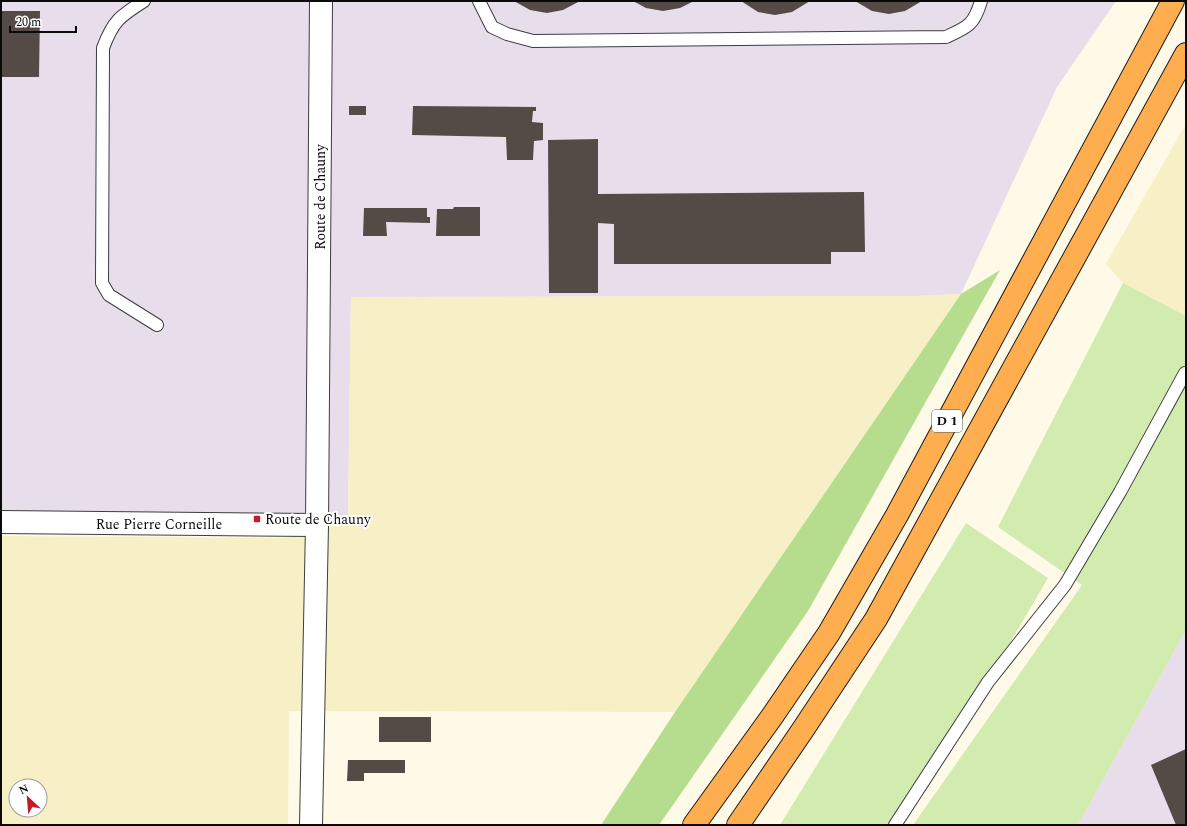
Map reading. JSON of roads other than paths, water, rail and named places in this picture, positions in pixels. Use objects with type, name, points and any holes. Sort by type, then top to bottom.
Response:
[{"type":"highway","name":"D 1","points":[[694,825],[771,718],[829,633],[897,515],[1173,1]]},
{"type":"highway","name":"D 1","points":[[738,825],[876,618],[1186,54]]},
{"type":"street","name":"Route de Chauny","points":[[311,825],[317,525],[321,1]]},
{"type":"street","name":"Rue Pierre Corneille","points":[[1,522],[317,525]]},
{"type":"lane","points":[[144,1],[122,15],[110,29],[103,48],[102,283],[109,295],[157,325]]},
{"type":"lane","points":[[479,1],[492,27],[507,34],[533,41],[946,37],[967,28],[977,14],[981,1]]},
{"type":"lane","points":[[895,825],[988,682],[1065,585],[1120,492],[1185,373]]},
{"type":"place","name":"Route de Chauny","points":[[257,519]]}]
